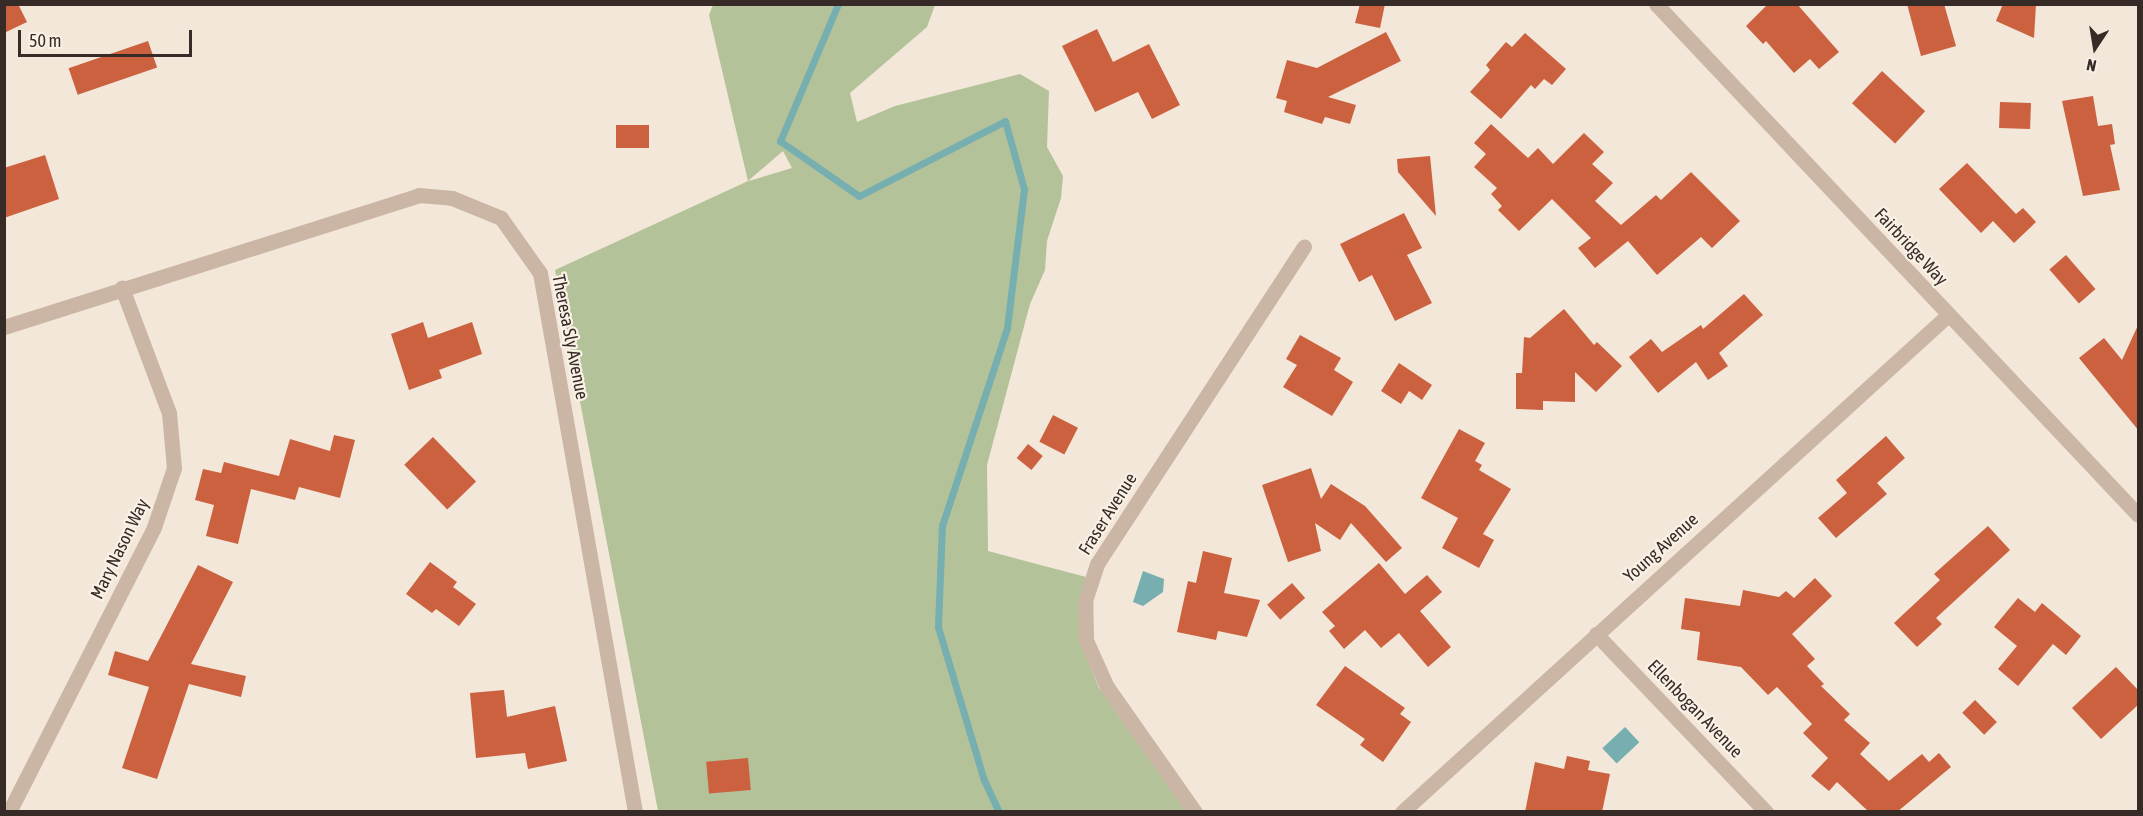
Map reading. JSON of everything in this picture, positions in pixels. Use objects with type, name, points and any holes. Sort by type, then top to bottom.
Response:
[{"type":"street","name":"Fairbridge Way","points":[[1656,4],[2139,515]]},
{"type":"street","name":"Theresa Sly Avenue","points":[[4,327],[419,195],[452,198],[501,218],[540,273],[635,812]]},
{"type":"street","name":"Fraser Avenue","points":[[1195,812],[1107,687],[1086,640],[1085,601],[1097,564],[1304,248]]},
{"type":"street","name":"Mary Nason Way","points":[[9,812],[154,527],[174,468],[169,413],[122,288]]},
{"type":"street","name":"Young Avenue","points":[[1402,812],[1948,315]]},
{"type":"street","name":"Ellenbogan Avenue","points":[[1596,634],[1766,812]]},
{"type":"green space","points":[[713,5],[935,5],[927,27],[850,93],[857,122],[895,106],[1020,74],[1049,91],[1047,147],[1063,176],[1061,198],[1047,241],[1045,270],[1030,304],[987,465],[988,551],[1086,577],[1080,642],[1099,688],[1186,811],[658,811],[555,270],[748,181],[709,15]],"holes":[[[783,151],[792,168],[749,181]]]},
{"type":"water","points":[[1143,571],[1164,579],[1163,592],[1143,606],[1133,602]]},
{"type":"water","points":[[1625,727],[1639,742],[1617,764],[1602,748]]},
{"type":"building","points":[[4,4],[18,4],[27,22],[4,33]]},
{"type":"building","points":[[1360,4],[1385,4],[1380,28],[1355,23]]},
{"type":"building","points":[[1768,4],[1797,4],[1839,52],[1819,69],[1810,59],[1794,73],[1766,41],[1763,44],[1746,26]]},
{"type":"building","points":[[1907,4],[1944,4],[1956,46],[1921,56]]},
{"type":"building","points":[[2003,4],[2036,4],[2034,38],[1996,21]]},
{"type":"building","points":[[1097,29],[1113,62],[1149,44],[1180,105],[1152,119],[1138,92],[1095,112],[1062,46]]},
{"type":"building","points":[[1386,32],[1401,61],[1328,97],[1356,105],[1350,124],[1325,117],[1322,124],[1284,112],[1287,101],[1276,98],[1287,60],[1317,68]]},
{"type":"building","points":[[1525,33],[1566,69],[1552,85],[1544,79],[1535,89],[1531,85],[1501,119],[1470,92],[1490,70],[1486,65],[1506,42],[1512,47]]},
{"type":"building","points":[[148,41],[157,67],[78,95],[69,68]]},
{"type":"building","points":[[1882,71],[1925,111],[1895,143],[1852,103]]},
{"type":"building","points":[[2093,96],[2098,126],[2112,124],[2115,144],[2110,145],[2120,190],[2083,196],[2062,101]]},
{"type":"building","points":[[2000,102],[2031,103],[2030,129],[1999,128]]},
{"type":"building","points":[[1491,124],[1528,158],[1538,148],[1553,164],[1584,133],[1604,152],[1592,164],[1613,183],[1595,201],[1621,225],[1656,195],[1661,200],[1691,172],[1740,221],[1712,248],[1701,237],[1657,275],[1628,241],[1595,268],[1578,248],[1591,238],[1552,199],[1519,231],[1498,210],[1502,206],[1491,194],[1497,188],[1474,167],[1486,154],[1474,143]]},
{"type":"building","points":[[616,125],[649,125],[649,148],[616,148]]},
{"type":"building","points":[[45,155],[59,199],[4,218],[4,168]]},
{"type":"building","points":[[1430,156],[1436,216],[1398,172],[1397,159]]},
{"type":"building","points":[[1967,163],[2016,214],[2023,208],[2036,222],[2014,243],[1993,221],[1981,233],[1939,189]]},
{"type":"building","points":[[1404,213],[1422,248],[1407,255],[1432,303],[1395,321],[1372,275],[1359,282],[1340,244]]},
{"type":"building","points":[[2066,255],[2096,289],[2079,303],[2049,269]]},
{"type":"building","points":[[1744,294],[1763,315],[1719,353],[1728,366],[1708,380],[1696,362],[1658,393],[1629,357],[1651,339],[1662,352],[1701,325],[1703,329]]},
{"type":"building","points":[[1564,309],[1594,345],[1597,342],[1622,366],[1596,392],[1575,372],[1575,402],[1543,401],[1543,410],[1516,409],[1516,373],[1522,373],[1524,337],[1530,338]]},
{"type":"building","points":[[423,322],[428,338],[472,322],[482,354],[439,370],[442,378],[409,390],[391,334]]},
{"type":"building","points":[[2139,323],[2139,431],[2079,358],[2104,338],[2122,360]]},
{"type":"building","points":[[1300,335],[1341,358],[1334,370],[1353,382],[1332,416],[1283,387],[1297,365],[1286,359]]},
{"type":"building","points":[[1399,363],[1432,385],[1422,400],[1409,391],[1401,404],[1381,391]]},
{"type":"building","points":[[1053,415],[1078,428],[1064,454],[1039,442]]},
{"type":"building","points":[[1459,429],[1485,443],[1475,461],[1482,465],[1479,470],[1511,489],[1483,534],[1494,540],[1479,568],[1442,548],[1458,518],[1421,498]]},
{"type":"building","points":[[334,435],[355,440],[340,498],[299,487],[295,500],[251,489],[238,544],[206,536],[214,505],[195,500],[203,469],[221,473],[224,462],[279,476],[290,439],[330,451]]},
{"type":"building","points":[[1886,436],[1905,458],[1877,483],[1887,494],[1836,538],[1818,518],[1847,493],[1836,480]]},
{"type":"building","points":[[433,437],[476,482],[447,509],[404,465]]},
{"type":"building","points":[[1028,444],[1043,456],[1031,470],[1017,458]]},
{"type":"building","points":[[1311,468],[1321,499],[1331,484],[1365,506],[1402,548],[1386,562],[1351,523],[1340,540],[1315,523],[1321,551],[1288,562],[1262,485]]},
{"type":"building","points":[[1988,526],[2010,550],[1936,618],[1942,624],[1917,647],[1894,623],[1940,580],[1934,574]]},
{"type":"building","points":[[1203,551],[1232,558],[1224,593],[1260,600],[1247,637],[1218,631],[1216,640],[1177,632],[1188,581],[1196,583]]},
{"type":"building","points":[[430,562],[457,582],[453,587],[476,604],[459,626],[436,609],[432,613],[406,594]]},
{"type":"building","points":[[1379,563],[1405,594],[1427,575],[1442,592],[1420,611],[1451,647],[1428,667],[1399,633],[1381,648],[1365,630],[1344,649],[1329,631],[1335,626],[1322,612]]},
{"type":"building","points":[[198,565],[233,582],[191,664],[246,676],[241,697],[189,684],[157,779],[122,768],[149,687],[108,675],[115,651],[148,661]]},
{"type":"building","points":[[1815,578],[1832,596],[1792,634],[1815,659],[1807,666],[1824,684],[1821,686],[1850,714],[1844,720],[1870,743],[1860,754],[1889,781],[1922,754],[1929,762],[1939,753],[1951,767],[1897,812],[1869,812],[1837,782],[1829,791],[1811,776],[1828,758],[1803,733],[1812,724],[1777,687],[1768,695],[1741,667],[1697,660],[1700,632],[1681,629],[1685,598],[1740,606],[1743,590],[1779,597],[1786,591],[1794,598]]},
{"type":"building","points":[[1292,583],[1305,598],[1280,620],[1267,605]]},
{"type":"building","points":[[2018,598],[2035,612],[2042,603],[2081,636],[2066,655],[2053,644],[2018,686],[1998,669],[2017,646],[1994,627]]},
{"type":"building","points":[[1345,666],[1405,708],[1400,714],[1411,722],[1383,762],[1360,745],[1365,739],[1316,705]]},
{"type":"building","points":[[2116,667],[2139,691],[2139,704],[2101,739],[2072,708]]},
{"type":"building","points":[[504,690],[507,717],[555,706],[567,761],[528,769],[525,753],[476,758],[470,693]]},
{"type":"building","points":[[1975,700],[1997,722],[1984,735],[1962,713]]},
{"type":"building","points":[[1567,756],[1590,761],[1588,770],[1610,774],[1602,812],[1525,812],[1535,762],[1564,769]]},
{"type":"building","points":[[748,758],[751,790],[709,794],[706,762]]},
{"type":"waterway","points":[[838,4],[780,141],[859,196],[1005,121],[1024,189],[1007,328],[942,526],[938,627],[984,780],[999,812]]}]
